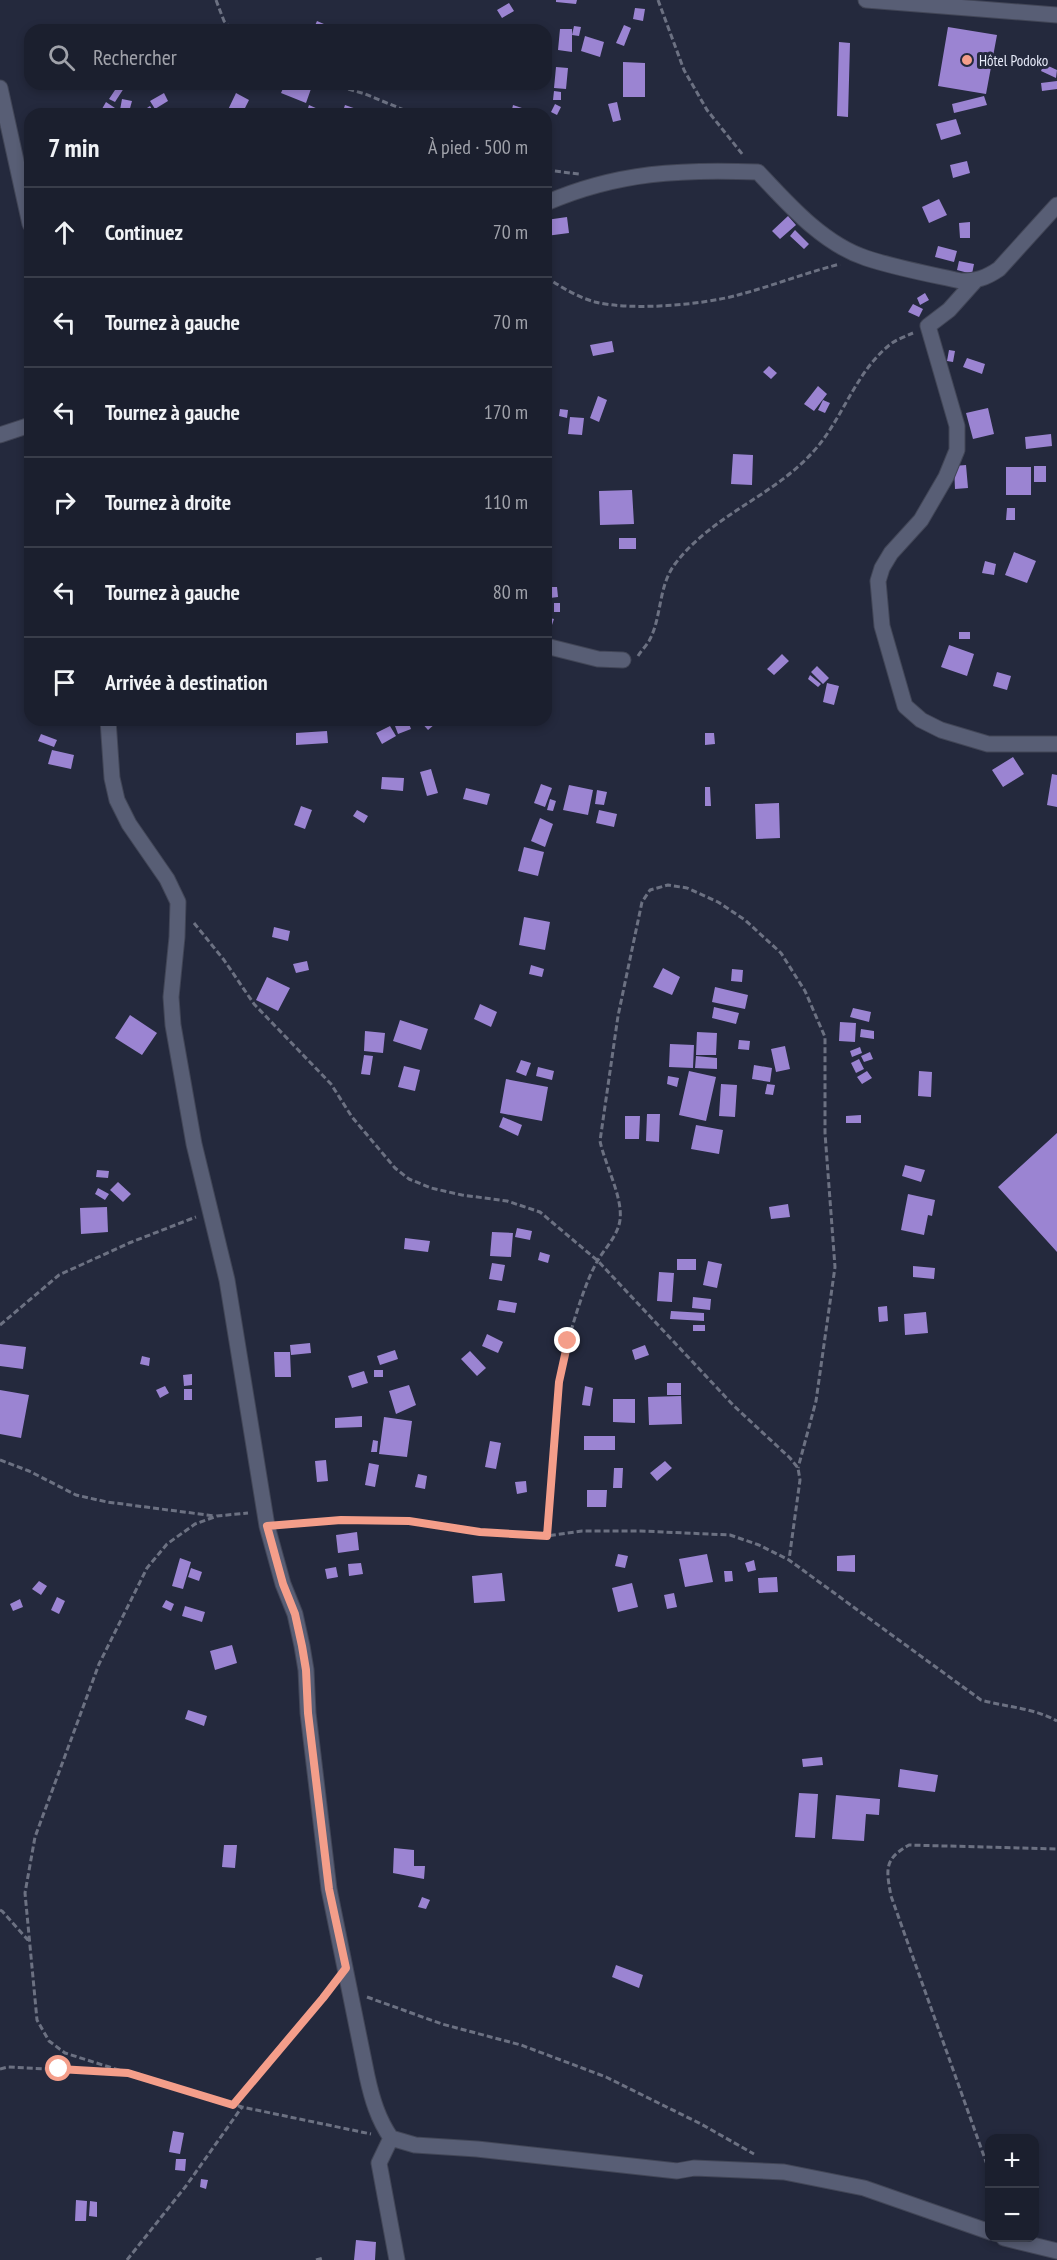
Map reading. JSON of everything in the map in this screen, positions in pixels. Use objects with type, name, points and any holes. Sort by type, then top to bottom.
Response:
[{"type":"street","points":[[866,0],[1057,15]]},
{"type":"street","points":[[0,88],[24,197]]},
{"type":"street","points":[[552,201],[590,186],[644,174],[718,170],[758,172],[782,198],[839,245],[865,258],[961,281],[975,281],[999,269],[1057,205]]},
{"type":"street","points":[[975,281],[949,310],[928,326],[957,426],[957,450],[946,477],[921,520],[891,554],[882,568],[878,581],[882,626],[905,706],[921,720],[988,744],[1057,744]]},
{"type":"street","points":[[0,435],[24,428]]},
{"type":"street","points":[[552,648],[598,659],[623,660]]},
{"type":"street","points":[[108,726],[112,778],[117,800],[129,824],[167,879],[178,902],[172,988],[173,1025],[194,1144],[227,1280],[266,1519],[283,1584],[295,1614],[302,1646],[329,1889],[372,2098],[381,2123],[391,2138],[415,2145],[477,2149],[677,2171],[694,2168],[784,2172],[864,2188],[985,2230]]},
{"type":"street","points":[[391,2138],[380,2163],[397,2260]]},
{"type":"street","points":[[1019,2242],[1057,2252]]},
{"type":"path","points":[[216,0],[227,24]]},
{"type":"path","points":[[658,0],[684,70],[707,110],[740,153],[758,172]]},
{"type":"path","points":[[351,90],[399,108]]},
{"type":"path","points":[[552,281],[568,291],[596,302],[627,305],[694,303],[737,296],[824,268],[865,258]]},
{"type":"path","points":[[623,660],[637,656],[649,641],[666,580],[673,566],[685,552],[708,530],[794,472],[814,451],[835,421],[853,388],[881,354],[893,342],[928,326]]},
{"type":"path","points":[[547,1536],[559,1382],[578,1309],[598,1261],[611,1242],[620,1220],[616,1190],[604,1161],[600,1141],[618,1016],[642,902],[650,890],[668,885],[687,888],[718,902],[745,920],[781,953],[805,991],[825,1036],[825,1133],[835,1267],[816,1401],[798,1468],[800,1480],[789,1560]]},
{"type":"path","points":[[178,902],[224,960],[254,1004],[331,1084],[352,1117],[395,1168],[410,1179],[431,1188],[507,1201],[540,1212],[598,1261],[734,1406],[798,1468]]},
{"type":"path","points":[[0,1325],[59,1275],[129,1243],[210,1212]]},
{"type":"path","points":[[0,1460],[29,1471],[76,1495],[107,1502],[217,1516],[409,1521],[480,1532],[547,1536],[582,1531],[730,1535],[759,1545],[789,1560],[981,1700],[1004,1707],[1029,1710],[1057,1721]]},
{"type":"path","points":[[217,1516],[195,1524],[167,1544],[147,1568],[99,1664],[35,1837],[25,1893],[37,2020],[49,2041],[65,2053],[233,2105],[391,2138]]},
{"type":"path","points":[[985,2159],[891,1896],[886,1873],[890,1859],[895,1853],[909,1845],[1057,1849]]},
{"type":"path","points":[[0,1910],[29,1941]]},
{"type":"path","points":[[233,2105],[346,1968]]},
{"type":"path","points":[[350,1990],[442,2024],[521,2045],[606,2077],[701,2124],[784,2172]]},
{"type":"path","points":[[0,2069],[8,2067],[128,2073]]},
{"type":"path","points":[[127,2260],[186,2186],[242,2107]]},
{"type":"path","points":[[316,2260],[323,2258]]},
{"type":"building","points":[[556,0],[577,0],[576,4],[556,2]]},
{"type":"building","points":[[509,3],[514,11],[502,18],[497,10]]},
{"type":"building","points":[[635,8],[645,9],[643,21],[633,19]]},
{"type":"building","points":[[624,25],[631,28],[624,46],[616,43]]},
{"type":"building","points":[[574,26],[581,27],[579,36],[572,35]]},
{"type":"building","name":"Hôtel Podoko","points":[[948,27],[997,35],[986,94],[938,86]]},
{"type":"building","points":[[560,29],[572,29],[572,52],[558,50]]},
{"type":"building","points":[[585,36],[604,42],[600,57],[581,51]]},
{"type":"building","points":[[839,42],[850,43],[848,117],[837,116]]},
{"type":"building","points":[[623,62],[645,63],[645,97],[623,97]]},
{"type":"building","points":[[1044,64],[1057,70],[1056,78],[1041,71]]},
{"type":"building","points":[[556,67],[568,68],[566,89],[554,88]]},
{"type":"building","points":[[1057,81],[1057,89],[1042,91],[1041,83]]},
{"type":"building","points":[[115,90],[123,90],[115,102],[109,99]]},
{"type":"building","points":[[282,90],[311,90],[306,103],[281,93]]},
{"type":"building","points":[[554,91],[561,92],[561,100],[553,100]]},
{"type":"building","points":[[164,93],[168,101],[154,108],[150,101]]},
{"type":"building","points":[[236,93],[249,100],[245,108],[229,108]]},
{"type":"building","points":[[984,96],[987,105],[954,113],[952,104]]},
{"type":"building","points":[[122,99],[132,101],[130,108],[120,108]]},
{"type":"building","points":[[106,102],[115,108],[102,108]]},
{"type":"building","points":[[617,102],[621,120],[613,122],[608,104]]},
{"type":"building","points":[[555,104],[561,107],[557,115],[552,110]]},
{"type":"building","points":[[956,119],[961,134],[941,140],[936,124]]},
{"type":"building","points":[[967,161],[970,173],[953,178],[950,165]]},
{"type":"building","points":[[939,199],[947,215],[929,223],[922,207]]},
{"type":"building","points":[[788,216],[796,225],[780,239],[772,231]]},
{"type":"building","points":[[567,217],[569,233],[552,235],[552,219]]},
{"type":"building","points":[[970,222],[970,238],[960,238],[959,223]]},
{"type":"building","points":[[795,230],[809,244],[804,249],[790,236]]},
{"type":"building","points":[[938,246],[957,251],[954,262],[935,257]]},
{"type":"building","points":[[959,261],[974,264],[972,274],[957,270]]},
{"type":"building","points":[[925,293],[929,300],[920,305],[917,298]]},
{"type":"building","points":[[913,304],[923,309],[919,317],[908,312]]},
{"type":"building","points":[[612,341],[614,352],[593,356],[590,345]]},
{"type":"building","points":[[949,350],[955,351],[953,362],[947,361]]},
{"type":"building","points":[[967,358],[985,364],[982,374],[963,367]]},
{"type":"building","points":[[769,366],[777,373],[771,379],[763,372]]},
{"type":"building","points":[[818,386],[827,394],[814,411],[804,404]]},
{"type":"building","points":[[598,396],[607,400],[599,422],[590,418]]},
{"type":"building","points":[[823,400],[830,403],[825,413],[818,410]]},
{"type":"building","points":[[988,408],[994,434],[973,439],[966,413]]},
{"type":"building","points":[[560,409],[568,410],[567,418],[559,416]]},
{"type":"building","points":[[570,417],[584,418],[582,435],[568,434]]},
{"type":"building","points":[[1051,434],[1052,446],[1026,449],[1025,437]]},
{"type":"building","points":[[733,454],[753,455],[752,485],[731,484]]},
{"type":"building","points":[[966,465],[968,488],[955,489],[954,466]]},
{"type":"building","points":[[1034,466],[1046,466],[1046,482],[1034,482]]},
{"type":"building","points":[[1006,467],[1031,467],[1031,495],[1006,495]]},
{"type":"building","points":[[632,490],[634,524],[600,525],[599,491]]},
{"type":"building","points":[[1007,508],[1015,508],[1015,520],[1006,520]]},
{"type":"building","points":[[619,538],[636,538],[636,549],[619,549]]},
{"type":"building","points":[[1014,552],[1036,561],[1027,583],[1005,575]]},
{"type":"building","points":[[985,561],[996,564],[994,575],[982,573]]},
{"type":"building","points":[[552,587],[557,587],[558,597],[552,598]]},
{"type":"building","points":[[554,603],[560,603],[560,612],[554,612]]},
{"type":"building","points":[[959,632],[970,632],[970,639],[959,639]]},
{"type":"building","points":[[949,645],[974,654],[967,676],[941,667]]},
{"type":"building","points":[[782,654],[789,661],[774,675],[767,669]]},
{"type":"building","points":[[817,666],[829,678],[823,684],[811,672]]},
{"type":"building","points":[[997,672],[1011,676],[1007,690],[993,686]]},
{"type":"building","points":[[810,675],[821,684],[818,687],[808,679]]},
{"type":"building","points":[[827,683],[839,686],[834,705],[823,702]]},
{"type":"building","points":[[390,726],[396,736],[382,744],[376,733]]},
{"type":"building","points":[[395,726],[410,726],[411,729],[398,734]]},
{"type":"building","points":[[327,731],[328,743],[296,745],[296,733]]},
{"type":"building","points":[[705,733],[714,733],[715,744],[705,745]]},
{"type":"building","points":[[41,734],[57,740],[54,747],[38,741]]},
{"type":"building","points":[[52,750],[74,755],[71,769],[48,764]]},
{"type":"building","points":[[1013,757],[1024,774],[1003,787],[992,770]]},
{"type":"building","points":[[431,769],[438,793],[427,796],[420,772]]},
{"type":"building","points":[[1052,774],[1057,775],[1057,807],[1047,805]]},
{"type":"building","points":[[382,777],[404,778],[403,791],[381,789]]},
{"type":"building","points":[[541,784],[552,788],[545,807],[534,803]]},
{"type":"building","points":[[569,785],[593,790],[588,815],[563,810]]},
{"type":"building","points":[[705,787],[710,787],[711,806],[705,806]]},
{"type":"building","points":[[466,788],[490,794],[487,805],[463,799]]},
{"type":"building","points":[[597,790],[607,792],[604,805],[595,804]]},
{"type":"building","points":[[550,799],[556,801],[553,811],[547,810]]},
{"type":"building","points":[[779,803],[780,838],[756,839],[755,804]]},
{"type":"building","points":[[301,806],[312,810],[305,829],[294,825]]},
{"type":"building","points":[[357,810],[368,816],[364,823],[353,816]]},
{"type":"building","points":[[599,810],[617,814],[614,827],[596,823]]},
{"type":"building","points":[[540,818],[553,824],[545,847],[531,841]]},
{"type":"building","points":[[524,847],[544,852],[538,876],[518,871]]},
{"type":"building","points":[[524,917],[550,922],[545,950],[519,945]]},
{"type":"building","points":[[274,927],[290,931],[288,941],[272,937]]},
{"type":"building","points":[[307,961],[309,970],[296,973],[293,964]]},
{"type":"building","points":[[531,965],[544,969],[542,977],[529,974]]},
{"type":"building","points":[[663,968],[680,977],[672,995],[653,987]]},
{"type":"building","points":[[732,969],[743,970],[742,982],[731,981]]},
{"type":"building","points":[[267,977],[290,988],[278,1011],[256,1000]]},
{"type":"building","points":[[715,987],[748,995],[745,1009],[712,1002]]},
{"type":"building","points":[[480,1004],[497,1012],[491,1027],[474,1019]]},
{"type":"building","points":[[714,1007],[739,1013],[736,1024],[712,1018]]},
{"type":"building","points":[[853,1008],[871,1012],[869,1022],[850,1017]]},
{"type":"building","points":[[130,1015],[157,1033],[142,1055],[115,1038]]},
{"type":"building","points":[[400,1020],[428,1029],[421,1050],[393,1041]]},
{"type":"building","points":[[840,1022],[856,1023],[855,1042],[839,1041]]},
{"type":"building","points":[[861,1029],[874,1031],[874,1039],[860,1037]]},
{"type":"building","points":[[365,1031],[385,1033],[383,1053],[364,1051]]},
{"type":"building","points":[[697,1032],[717,1033],[716,1055],[696,1055]]},
{"type":"building","points":[[739,1040],[750,1041],[749,1050],[738,1049]]},
{"type":"building","points":[[670,1044],[694,1045],[693,1068],[669,1067]]},
{"type":"building","points":[[785,1046],[790,1069],[776,1072],[771,1049]]},
{"type":"building","points":[[860,1047],[862,1053],[852,1057],[850,1051]]},
{"type":"building","points":[[870,1052],[873,1059],[864,1062],[861,1056]]},
{"type":"building","points":[[364,1055],[373,1056],[370,1075],[361,1074]]},
{"type":"building","points":[[696,1056],[717,1058],[717,1069],[695,1068]]},
{"type":"building","points":[[859,1059],[864,1069],[856,1073],[851,1063]]},
{"type":"building","points":[[521,1060],[531,1063],[526,1076],[516,1072]]},
{"type":"building","points":[[754,1065],[772,1068],[770,1082],[752,1079]]},
{"type":"building","points":[[404,1066],[420,1070],[415,1091],[398,1087]]},
{"type":"building","points":[[538,1067],[554,1071],[552,1080],[536,1076]]},
{"type":"building","points":[[689,1071],[716,1077],[706,1121],[679,1115]]},
{"type":"building","points":[[867,1071],[872,1078],[862,1084],[857,1077]]},
{"type":"building","points":[[919,1071],[932,1072],[931,1097],[918,1096]]},
{"type":"building","points":[[668,1076],[679,1078],[677,1087],[667,1084]]},
{"type":"building","points":[[506,1079],[548,1087],[542,1121],[500,1113]]},
{"type":"building","points":[[721,1084],[737,1085],[735,1117],[719,1116]]},
{"type":"building","points":[[767,1084],[775,1085],[773,1095],[765,1094]]},
{"type":"building","points":[[647,1114],[660,1114],[659,1142],[646,1141]]},
{"type":"building","points":[[861,1115],[861,1123],[846,1123],[846,1116]]},
{"type":"building","points":[[625,1116],[640,1116],[639,1139],[625,1139]]},
{"type":"building","points":[[503,1117],[522,1125],[518,1136],[499,1127]]},
{"type":"building","points":[[696,1125],[723,1130],[719,1154],[691,1149]]},
{"type":"building","points":[[1057,1133],[1057,1252],[998,1187]]},
{"type":"building","points":[[905,1165],[925,1170],[921,1182],[902,1176]]},
{"type":"building","points":[[97,1170],[109,1171],[108,1178],[96,1177]]},
{"type":"building","points":[[118,1182],[131,1194],[123,1202],[110,1190]]},
{"type":"building","points":[[98,1188],[109,1194],[105,1200],[95,1194]]},
{"type":"building","points":[[908,1194],[935,1200],[932,1216],[928,1215],[924,1235],[901,1230]]},
{"type":"building","points":[[788,1204],[790,1217],[771,1219],[769,1207]]},
{"type":"building","points":[[107,1207],[108,1232],[81,1234],[80,1208]]},
{"type":"building","points":[[517,1228],[532,1231],[530,1240],[515,1237]]},
{"type":"building","points":[[492,1232],[513,1233],[511,1257],[490,1256]]},
{"type":"building","points":[[405,1238],[430,1241],[428,1252],[404,1249]]},
{"type":"building","points":[[540,1252],[550,1255],[548,1263],[538,1260]]},
{"type":"building","points":[[677,1259],[696,1259],[696,1270],[677,1270]]},
{"type":"building","points":[[708,1261],[722,1264],[717,1288],[703,1285]]},
{"type":"building","points":[[492,1263],[505,1265],[502,1281],[489,1279]]},
{"type":"building","points":[[913,1266],[935,1268],[934,1279],[913,1277]]},
{"type":"building","points":[[659,1272],[674,1273],[672,1302],[657,1301]]},
{"type":"building","points":[[693,1297],[711,1299],[710,1310],[692,1308]]},
{"type":"building","points":[[499,1300],[517,1303],[515,1313],[497,1310]]},
{"type":"building","points":[[887,1306],[888,1321],[879,1322],[878,1307]]},
{"type":"building","points":[[671,1311],[704,1313],[704,1321],[670,1319]]},
{"type":"building","points":[[926,1312],[928,1333],[905,1335],[904,1314]]},
{"type":"building","points":[[693,1325],[705,1325],[705,1331],[693,1331]]},
{"type":"building","points":[[487,1334],[503,1342],[498,1353],[482,1346]]},
{"type":"building","points":[[310,1343],[311,1353],[291,1355],[290,1345]]},
{"type":"building","points":[[0,1344],[26,1347],[23,1369],[0,1366]]},
{"type":"building","points":[[645,1345],[649,1355],[635,1360],[632,1350]]},
{"type":"building","points":[[395,1350],[398,1359],[380,1365],[377,1356]]},
{"type":"building","points":[[470,1351],[486,1368],[477,1376],[461,1359]]},
{"type":"building","points":[[274,1352],[290,1352],[291,1377],[275,1377]]},
{"type":"building","points":[[142,1356],[150,1358],[149,1366],[140,1364]]},
{"type":"building","points":[[374,1370],[383,1370],[383,1377],[374,1377]]},
{"type":"building","points":[[364,1371],[368,1383],[352,1388],[348,1376]]},
{"type":"building","points":[[192,1374],[192,1385],[184,1386],[183,1375]]},
{"type":"building","points":[[667,1383],[681,1383],[681,1395],[667,1395]]},
{"type":"building","points":[[409,1385],[416,1405],[396,1414],[389,1391]]},
{"type":"building","points":[[165,1386],[169,1393],[160,1398],[156,1390]]},
{"type":"building","points":[[585,1386],[593,1388],[590,1406],[582,1405]]},
{"type":"building","points":[[184,1389],[192,1389],[192,1400],[184,1400]]},
{"type":"building","points":[[0,1390],[29,1395],[21,1438],[0,1434]]},
{"type":"building","points":[[681,1396],[682,1424],[649,1425],[648,1397]]},
{"type":"building","points":[[613,1399],[635,1399],[635,1423],[613,1422]]},
{"type":"building","points":[[362,1416],[362,1427],[335,1428],[335,1418]]},
{"type":"building","points":[[384,1417],[412,1421],[407,1457],[379,1454]]},
{"type":"building","points":[[584,1436],[615,1436],[615,1450],[584,1450]]},
{"type":"building","points":[[373,1440],[378,1441],[377,1452],[371,1452]]},
{"type":"building","points":[[490,1441],[501,1443],[496,1469],[485,1467]]},
{"type":"building","points":[[326,1460],[328,1481],[317,1482],[315,1461]]},
{"type":"building","points":[[665,1461],[672,1468],[657,1481],[650,1473]]},
{"type":"building","points":[[369,1463],[379,1465],[375,1487],[365,1485]]},
{"type":"building","points":[[614,1468],[623,1468],[622,1488],[613,1488]]},
{"type":"building","points":[[418,1474],[427,1476],[425,1489],[415,1487]]},
{"type":"building","points":[[526,1481],[527,1492],[517,1494],[515,1482]]},
{"type":"building","points":[[587,1490],[607,1490],[606,1507],[587,1507]]},
{"type":"building","points":[[357,1532],[359,1550],[338,1553],[336,1535]]},
{"type":"building","points":[[618,1554],[628,1556],[625,1568],[615,1566]]},
{"type":"building","points":[[707,1554],[713,1582],[685,1587],[679,1559]]},
{"type":"building","points":[[855,1555],[855,1572],[837,1571],[837,1556]]},
{"type":"building","points":[[180,1558],[191,1562],[183,1589],[172,1586]]},
{"type":"building","points":[[754,1560],[756,1570],[748,1572],[745,1563]]},
{"type":"building","points":[[361,1563],[363,1574],[349,1576],[348,1564]]},
{"type":"building","points":[[336,1567],[338,1577],[327,1579],[325,1569]]},
{"type":"building","points":[[191,1568],[202,1572],[199,1581],[188,1577]]},
{"type":"building","points":[[724,1571],[732,1571],[733,1581],[725,1582]]},
{"type":"building","points":[[502,1573],[505,1601],[474,1603],[472,1576]]},
{"type":"building","points":[[777,1577],[778,1592],[759,1593],[758,1578]]},
{"type":"building","points":[[39,1581],[47,1586],[41,1595],[32,1589]]},
{"type":"building","points":[[632,1583],[638,1607],[618,1612],[612,1588]]},
{"type":"building","points":[[674,1593],[677,1607],[667,1609],[664,1595]]},
{"type":"building","points":[[57,1597],[65,1601],[59,1614],[51,1610]]},
{"type":"building","points":[[20,1599],[23,1607],[13,1611],[10,1604]]},
{"type":"building","points":[[166,1600],[174,1604],[171,1611],[162,1607]]},
{"type":"building","points":[[185,1606],[205,1612],[202,1622],[182,1616]]},
{"type":"building","points":[[232,1645],[237,1663],[215,1670],[210,1651]]},
{"type":"building","points":[[188,1710],[207,1716],[204,1726],[185,1719]]},
{"type":"building","points":[[822,1757],[823,1765],[803,1767],[802,1759]]},
{"type":"building","points":[[900,1769],[938,1775],[935,1792],[898,1787]]},
{"type":"building","points":[[799,1793],[818,1794],[815,1838],[795,1837]]},
{"type":"building","points":[[836,1795],[880,1799],[879,1815],[866,1814],[864,1841],[832,1839]]},
{"type":"building","points":[[224,1845],[237,1845],[235,1868],[222,1867]]},
{"type":"building","points":[[394,1848],[414,1850],[414,1866],[425,1866],[424,1879],[393,1873]]},
{"type":"building","points":[[422,1897],[430,1900],[426,1909],[418,1907]]},
{"type":"building","points":[[616,1965],[643,1975],[639,1988],[612,1977]]},
{"type":"building","points":[[173,2131],[184,2133],[180,2154],[169,2152]]},
{"type":"building","points":[[176,2159],[186,2159],[185,2171],[175,2170]]},
{"type":"building","points":[[201,2179],[208,2180],[206,2189],[200,2187]]},
{"type":"building","points":[[76,2200],[87,2201],[86,2221],[75,2221]]},
{"type":"building","points":[[90,2201],[97,2202],[97,2217],[89,2216]]},
{"type":"building","points":[[356,2240],[376,2242],[375,2260],[354,2260]]},
{"type":"place","name":"Hôtel Podoko","points":[[967,60]]},
{"type":"route","points":[[59,2069],[128,2073],[233,2105],[346,1968],[329,1889],[317,1798],[302,1646],[295,1614],[283,1584],[267,1526],[341,1520],[409,1521],[480,1532],[547,1536],[559,1382],[568,1341]]}]
